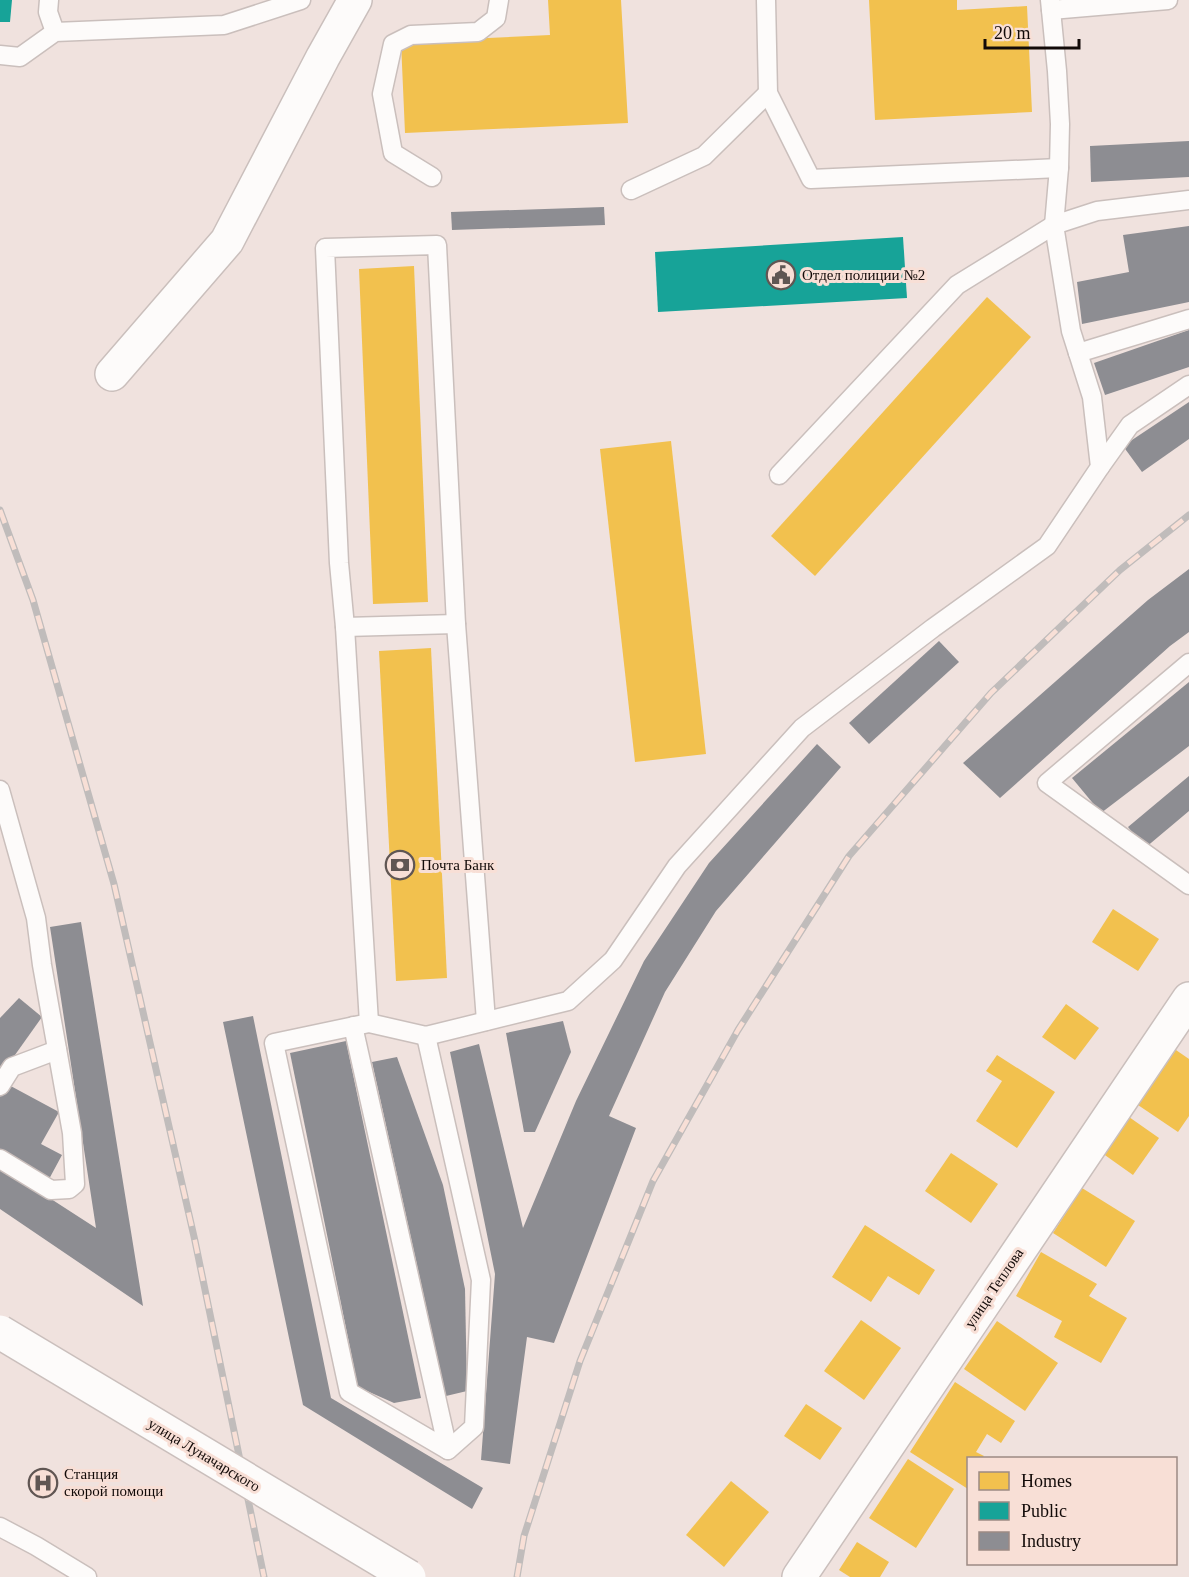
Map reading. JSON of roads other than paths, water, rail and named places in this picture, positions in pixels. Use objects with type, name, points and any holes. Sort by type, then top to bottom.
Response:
[{"type":"street","points":[[112,374],[226,241],[355,0]]},
{"type":"street","name":"улица Теплова","points":[[799,1577],[1189,999]]},
{"type":"street","name":"улица Луначарского","points":[[0,1332],[409,1577]]},
{"type":"lane","points":[[49,0],[48,12],[55,32]]},
{"type":"lane","points":[[0,55],[20,57],[55,32],[224,25],[301,0]]},
{"type":"lane","points":[[432,177],[393,153],[382,94],[393,44],[411,35],[478,32],[496,18],[499,0]]},
{"type":"lane","points":[[766,0],[768,93],[811,179],[1059,168]]},
{"type":"lane","points":[[1100,467],[1092,397],[1071,331],[1054,225],[1060,124],[1051,5],[1168,0]]},
{"type":"lane","points":[[631,190],[704,156],[768,93]]},
{"type":"lane","points":[[779,475],[957,285],[1054,225],[1097,211],[1189,200]]},
{"type":"lane","points":[[448,1450],[361,1024],[345,627],[339,563],[325,249],[438,245],[456,624],[486,1022]]},
{"type":"lane","points":[[1078,353],[1189,319]]},
{"type":"lane","points":[[448,1450],[349,1392],[274,1043],[361,1024],[426,1036],[568,1001],[613,960],[677,866],[802,728],[933,628],[1047,546],[1130,425],[1189,385]]},
{"type":"lane","points":[[345,627],[456,624]]},
{"type":"lane","points":[[1189,663],[1047,783],[1189,885]]},
{"type":"lane","points":[[0,790],[36,918],[42,965],[72,1133],[75,1184],[69,1189],[51,1190],[0,1159]]},
{"type":"lane","points":[[426,1036],[481,1280],[474,1427],[448,1450]]},
{"type":"lane","points":[[0,1086],[12,1067],[57,1050]]},
{"type":"lane","points":[[0,1527],[87,1577]]},
{"type":"railway","points":[[0,510],[33,600],[114,884],[195,1241],[264,1577]]},
{"type":"railway","points":[[517,1577],[524,1536],[580,1361],[653,1181],[738,1030],[849,856],[991,693],[1120,570],[1189,515]]},
{"type":"place","name":"Отдел полиции №2","points":[[781,275]]},
{"type":"place","name":"Почта Банк","points":[[400,865]]},
{"type":"place","name":"Станция скорой помощи","points":[[43,1483]]}]
